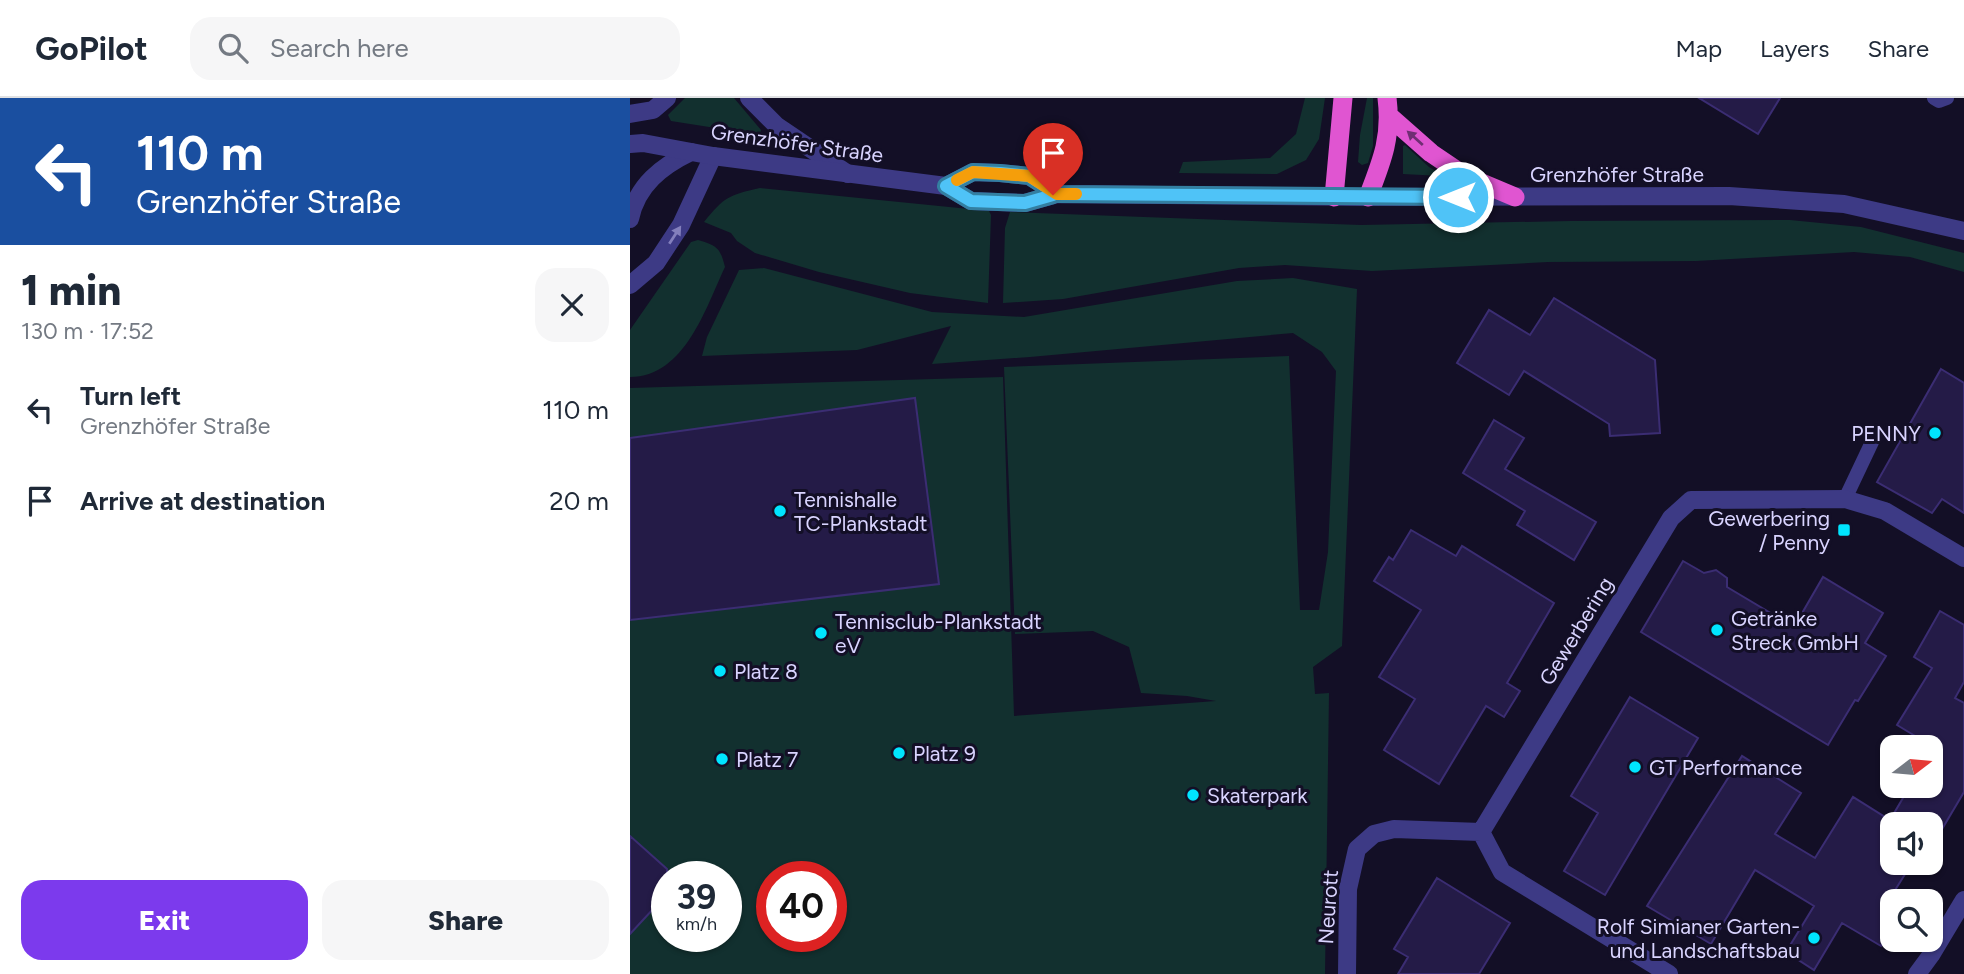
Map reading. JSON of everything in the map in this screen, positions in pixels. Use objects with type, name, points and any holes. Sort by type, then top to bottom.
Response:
[{"type":"highway","points":[[1334,197],[1343,98]]},
{"type":"highway","points":[[1388,107],[1431,153],[1465,176],[1515,197]]},
{"type":"highway","points":[[1368,197],[1385,154],[1388,107]]},
{"type":"street","points":[[630,114],[653,110],[667,98]]},
{"type":"street","points":[[748,98],[777,126],[848,174]]},
{"type":"street","name":"Grenzhöfer Straße","points":[[634,141],[713,156],[946,186],[971,201],[1025,203],[1057,194],[1334,197],[1729,196],[1844,204],[1964,231]]},
{"type":"street","points":[[631,211],[648,180],[669,163],[691,152]]},
{"type":"street","points":[[630,285],[656,263],[681,225],[713,156]]},
{"type":"street","points":[[946,186],[973,172],[1000,173],[1029,176],[1057,194]]},
{"type":"street","name":"Gewerbering","points":[[1481,832],[1671,518],[1691,500],[1845,499],[1885,511],[1964,558]]},
{"type":"street","name":"Neurott","points":[[1347,974],[1348,889],[1357,849],[1374,834],[1394,830],[1481,832]]},
{"type":"street","points":[[1481,832],[1502,872],[1669,974]]},
{"type":"street","points":[[1917,974],[1964,900]]},
{"type":"lane","points":[[1934,98],[1939,101],[1947,98]]},
{"type":"lane","points":[[1845,499],[1872,442]]},
{"type":"green space","points":[[685,98],[734,98],[761,130],[760,135],[671,121],[668,115]]},
{"type":"green space","points":[[1305,98],[1325,98],[1319,139],[1306,160],[1277,174],[1179,173],[1183,162],[1270,158],[1296,134]]},
{"type":"green space","points":[[1367,98],[1373,98],[1373,146],[1368,163],[1362,165],[1358,162],[1360,135]]},
{"type":"green space","points":[[1405,145],[1441,174],[1441,176],[1403,174]]},
{"type":"green space","points":[[760,188],[989,211],[988,303],[910,293],[819,272],[755,253],[737,241],[731,233],[704,222],[728,198]]},
{"type":"green space","points":[[1010,212],[1361,225],[1790,220],[1861,227],[1964,253],[1964,272],[1910,257],[1854,252],[1696,261],[1548,262],[1372,271],[1285,265],[1239,268],[1063,299],[1003,303],[1005,228]]},
{"type":"green space","points":[[698,240],[717,248],[725,267],[701,319],[679,353],[665,365],[649,374],[630,377],[630,330],[691,242]]},
{"type":"green space","points":[[764,268],[932,312],[1024,317],[1237,281],[1293,278],[1357,289],[1342,646],[1313,667],[1315,694],[1329,693],[1325,974],[630,974],[630,388],[1003,377],[1014,716],[1216,701],[1141,693],[1129,647],[1093,631],[1015,634],[1004,367],[1289,356],[1300,610],[1319,610],[1328,552],[1336,371],[1322,352],[1293,333],[932,364],[951,326],[857,350],[702,356],[707,337],[739,270]]},
{"type":"building","points":[[1699,98],[1780,98],[1758,134]]},
{"type":"building","points":[[1554,298],[1655,360],[1660,433],[1610,436],[1609,424],[1524,371],[1509,395],[1457,363],[1489,310],[1530,335]]},
{"type":"building","name":"PENNY","points":[[1941,369],[1964,383],[1964,513],[1942,499],[1932,513],[1877,482]]},
{"type":"building","name":"Tennishalle TC-Plankstadt","points":[[915,398],[939,584],[630,620],[630,438]]},
{"type":"building","points":[[1494,420],[1524,438],[1505,469],[1596,522],[1574,560],[1517,525],[1525,511],[1463,473]]},
{"type":"building","points":[[1411,530],[1456,556],[1462,546],[1554,603],[1507,683],[1520,691],[1504,717],[1486,706],[1439,784],[1384,750],[1415,699],[1379,677],[1421,610],[1374,581],[1389,557],[1393,560]]},
{"type":"building","points":[[1683,561],[1704,573],[1716,570],[1727,578],[1727,587],[1794,627],[1823,577],[1883,613],[1865,643],[1886,656],[1828,745],[1641,632]]},
{"type":"building","points":[[1940,611],[1964,625],[1964,682],[1955,698],[1964,703],[1964,792],[1943,827],[1943,812],[1895,812],[1903,798],[1943,798],[1943,735],[1914,735],[1897,725],[1932,668],[1914,657]]},
{"type":"building","name":"GT Performance","points":[[1630,697],[1698,738],[1605,895],[1564,871],[1598,813],[1571,796]]},
{"type":"building","points":[[1742,756],[1801,793],[1775,834],[1815,858],[1853,797],[1880,814],[1880,875],[1904,875],[1896,889],[1880,889],[1880,945],[1842,923],[1814,970],[1786,952],[1814,906],[1755,870],[1711,944],[1647,906]]},
{"type":"building","points":[[630,836],[658,861],[651,861],[651,911],[630,934]]},
{"type":"building","points":[[1437,878],[1510,923],[1479,974],[1398,974],[1408,957],[1394,949]]},
{"type":"slow traffic","points":[[957,180],[973,172],[1029,176],[1057,194],[1076,194]]},
{"type":"place","name":"PENNY","points":[[1935,433]]},
{"type":"place","name":"Tennishalle TC-Plankstadt","points":[[780,511]]},
{"type":"place","name":"Gewerbering / Penny","points":[[1844,530]]},
{"type":"place","name":"Getränke Streck GmbH","points":[[1717,630]]},
{"type":"place","name":"Tennisclub-Plankstadt eV","points":[[821,633]]},
{"type":"place","name":"Platz 8","points":[[720,671]]},
{"type":"place","name":"Platz 9","points":[[899,753]]},
{"type":"place","name":"Platz 7","points":[[722,759]]},
{"type":"place","name":"GT Performance","points":[[1635,767]]},
{"type":"place","name":"Skaterpark","points":[[1193,795]]},
{"type":"place","name":"Rolf Simianer Garten- und Landschaftsbau","points":[[1814,938]]},
{"type":"route","points":[[1053,195],[1025,203],[971,201],[946,186],[973,172],[1029,176],[1057,194],[1458,197]]}]
